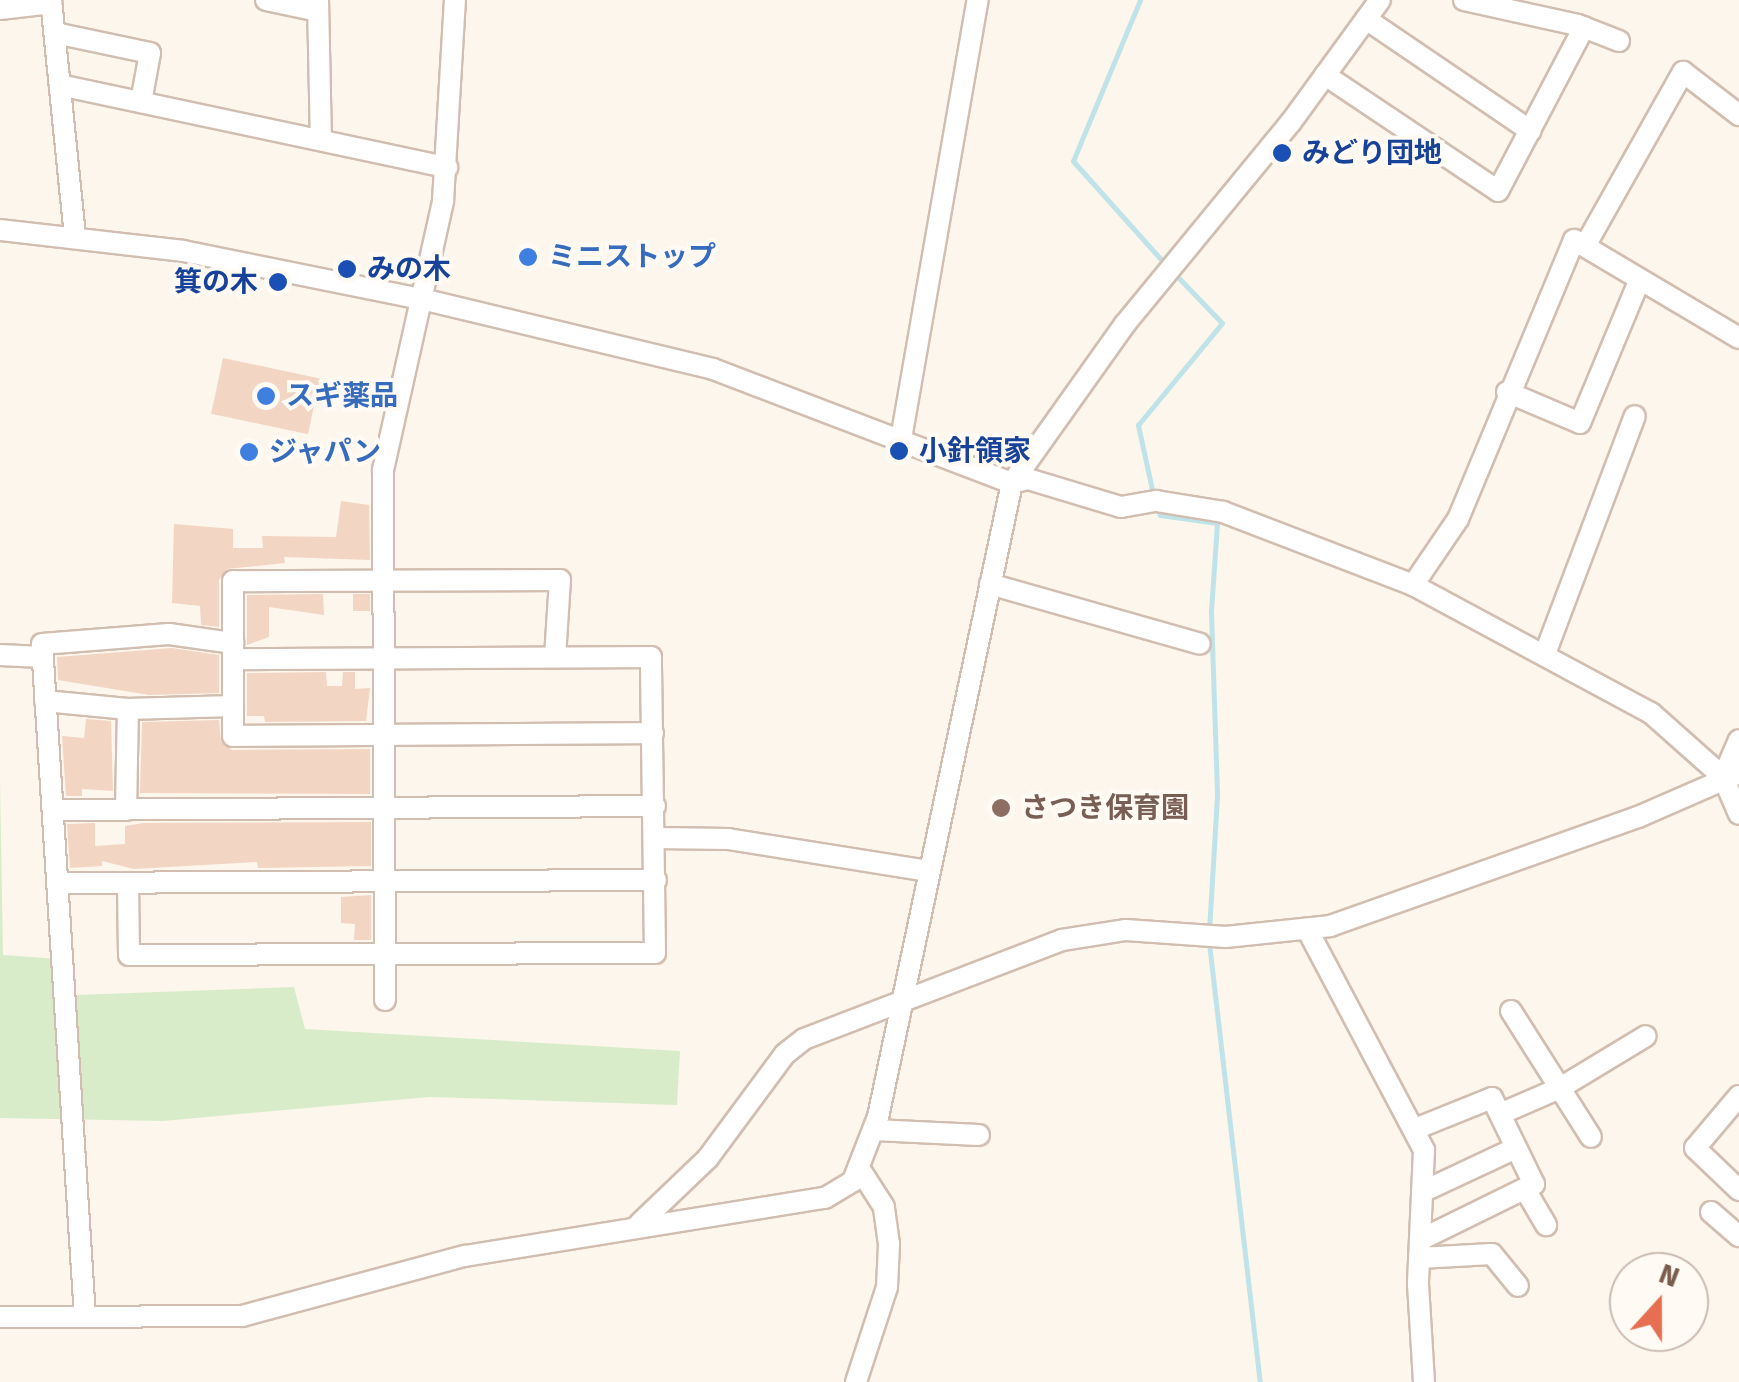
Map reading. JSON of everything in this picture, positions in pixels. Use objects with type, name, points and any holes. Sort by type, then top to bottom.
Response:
[{"type":"street","points":[[266,0],[318,6],[321,140]]},
{"type":"street","points":[[385,1000],[388,882],[383,470],[447,167],[455,0]]},
{"type":"street","points":[[901,439],[978,0]]},
{"type":"street","points":[[1464,0],[1584,27],[1619,41]]},
{"type":"street","points":[[0,8],[51,2],[75,237]]},
{"type":"street","points":[[0,1317],[242,1316],[465,1256],[825,1198],[861,1171],[874,1130],[1012,483],[1125,324],[1325,76],[1372,6],[1531,131]]},
{"type":"street","points":[[1325,76],[1498,192],[1584,27]]},
{"type":"street","points":[[55,33],[150,52],[140,102]]},
{"type":"street","points":[[1585,246],[1682,72],[1739,115]]},
{"type":"street","points":[[60,86],[447,167]]},
{"type":"street","points":[[0,230],[183,251],[422,299],[713,369],[1012,483],[1028,479],[1121,507],[1156,502],[1222,512],[1413,585],[1546,651],[1651,713],[1731,775]]},
{"type":"street","points":[[1413,585],[1458,519],[1507,392],[1574,240],[1739,338]]},
{"type":"street","points":[[1507,392],[1580,423],[1639,281]]},
{"type":"street","points":[[1546,651],[1634,416]]},
{"type":"street","points":[[554,657],[560,580],[233,581],[233,736],[654,733]]},
{"type":"street","points":[[990,584],[1200,644]]},
{"type":"street","points":[[85,1317],[42,644],[169,634],[233,651],[385,658],[652,656],[656,952],[129,954],[128,883]]},
{"type":"street","points":[[0,656],[42,657]]},
{"type":"street","points":[[45,700],[128,709],[233,706]]},
{"type":"street","points":[[126,810],[128,709]]},
{"type":"street","points":[[1739,740],[1731,775],[1739,814]]},
{"type":"street","points":[[638,1226],[708,1158],[785,1054],[804,1039],[899,1006],[1062,940],[1126,930],[1226,937],[1308,929],[1638,818],[1731,775]]},
{"type":"street","points":[[53,810],[655,806]]},
{"type":"street","points":[[656,838],[728,839],[927,871]]},
{"type":"street","points":[[58,883],[656,880]]},
{"type":"street","points":[[1308,929],[1424,1150],[1420,1249],[1424,1382]]},
{"type":"street","points":[[1511,1011],[1563,1086],[1590,1137]]},
{"type":"street","points":[[1500,1114],[1563,1086],[1646,1036]]},
{"type":"street","points":[[1739,1096],[1696,1148],[1739,1190]]},
{"type":"street","points":[[1416,1129],[1492,1098],[1534,1184],[1420,1249]]},
{"type":"street","points":[[874,1130],[980,1135]]},
{"type":"street","points":[[1422,1192],[1516,1148]]},
{"type":"street","points":[[856,1382],[887,1288],[890,1244],[884,1207],[861,1171]]},
{"type":"street","points":[[1525,1189],[1546,1225]]},
{"type":"street","points":[[1711,1212],[1739,1236]]},
{"type":"street","points":[[1420,1249],[1492,1254],[1518,1286]]},
{"type":"green space","points":[[0,779],[3,955],[59,959],[75,995],[294,987],[305,1029],[680,1051],[677,1105],[429,1097],[163,1121],[0,1118]]},
{"type":"building","name":"スギ薬品","points":[[223,358],[320,379],[308,434],[211,414]]},
{"type":"building","points":[[341,501],[369,505],[370,560],[284,557],[285,563],[227,569],[219,580],[219,627],[201,625],[200,606],[172,603],[174,524],[233,529],[233,548],[263,548],[262,536],[336,537]]},
{"type":"building","points":[[323,594],[324,615],[269,607],[269,637],[247,645],[247,595]]},
{"type":"building","points":[[353,594],[370,594],[370,611],[353,611]]},
{"type":"building","points":[[172,648],[219,655],[219,693],[149,695],[58,680],[57,657]]},
{"type":"building","points":[[326,672],[327,686],[342,686],[343,672],[355,672],[355,689],[370,688],[366,721],[265,722],[264,716],[247,716],[247,673]]},
{"type":"building","points":[[86,719],[111,721],[113,791],[82,789],[82,796],[66,796],[62,736],[84,738]]},
{"type":"building","points":[[219,720],[221,742],[232,750],[370,749],[370,794],[140,793],[142,722]]},
{"type":"building","points":[[371,822],[371,866],[258,868],[257,862],[134,869],[102,861],[102,866],[70,868],[67,824],[95,823],[95,846],[125,844],[125,826],[143,823]]},
{"type":"building","points":[[371,895],[371,940],[354,940],[355,924],[341,923],[341,897]]},
{"type":"waterway","points":[[1140,0],[1073,161],[1165,264]]},
{"type":"waterway","points":[[1153,494],[1138,425],[1222,323],[1173,272]]},
{"type":"waterway","points":[[1158,509],[1160,515],[1217,523],[1211,612],[1217,796],[1209,932]]},
{"type":"waterway","points":[[1209,943],[1260,1382]]},
{"type":"place","name":"みどり団地","points":[[1282,153]]},
{"type":"place","name":"ミニストップ","points":[[528,257]]},
{"type":"place","name":"みの木","points":[[347,269]]},
{"type":"place","name":"箕の木","points":[[278,282]]},
{"type":"place","name":"スギ薬品","points":[[266,396]]},
{"type":"place","name":"小針領家","points":[[899,451]]},
{"type":"place","name":"ジャパン","points":[[249,452]]},
{"type":"place","name":"さつき保育園","points":[[1001,808]]}]
